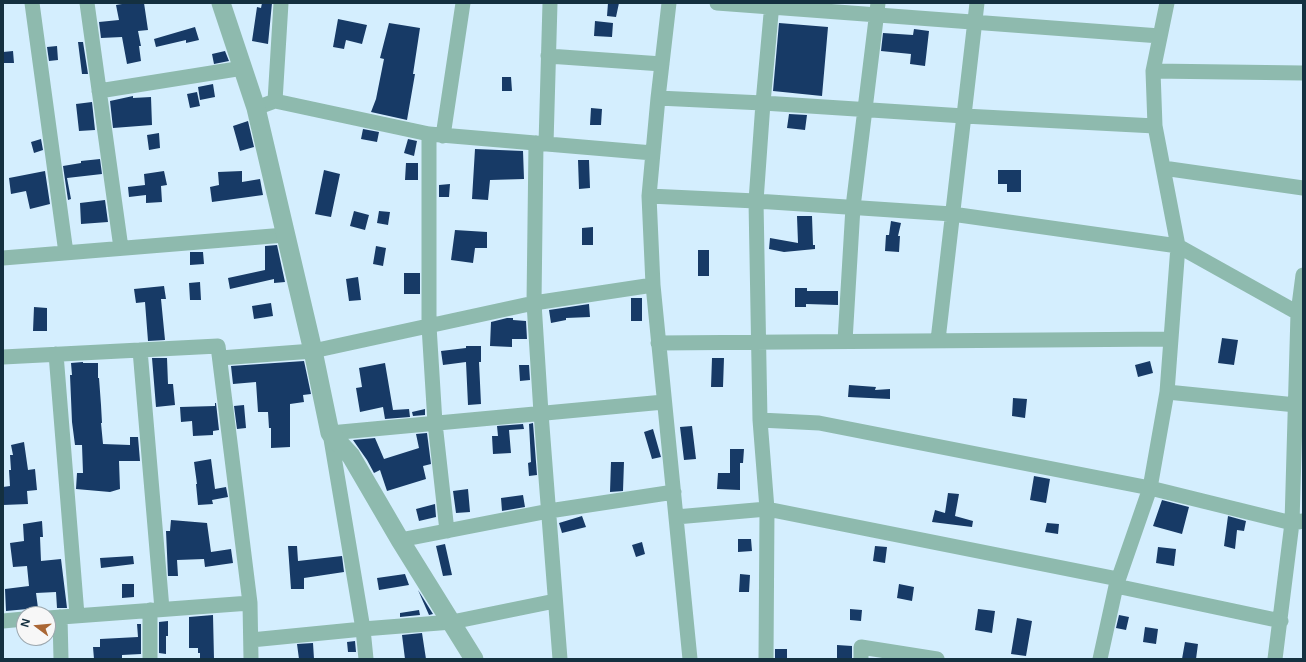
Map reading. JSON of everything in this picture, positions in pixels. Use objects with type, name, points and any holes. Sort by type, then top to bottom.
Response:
[{"type":"street","points":[[32,3],[66,253]]},
{"type":"street","points":[[87,3],[121,248]]},
{"type":"street","points":[[221,3],[256,108],[313,351],[330,432],[363,629],[366,659]]},
{"type":"street","points":[[275,101],[281,3]]},
{"type":"street","points":[[447,531],[434,423],[429,326],[436,135],[463,3]]},
{"type":"street","points":[[550,3],[548,56],[541,144],[534,303],[560,659]]},
{"type":"street","points":[[669,3],[649,196],[653,285],[658,343],[690,659]]},
{"type":"street","points":[[717,3],[877,9],[974,22],[1160,36]]},
{"type":"street","points":[[938,340],[977,3]]},
{"type":"street","points":[[1100,659],[1117,583],[1150,488],[1166,392],[1178,246],[1155,126],[1153,71],[1166,3]]},
{"type":"street","points":[[766,659],[767,510],[760,420],[756,201],[772,5]]},
{"type":"street","points":[[845,341],[853,207],[877,9]]},
{"type":"street","points":[[548,56],[662,64]]},
{"type":"street","points":[[99,91],[243,68]]},
{"type":"street","points":[[1153,71],[1303,72]]},
{"type":"street","points":[[658,98],[1155,126]]},
{"type":"street","points":[[256,108],[275,101],[436,135],[653,153]]},
{"type":"street","points":[[1163,168],[1303,188]]},
{"type":"street","points":[[649,196],[756,201],[952,214],[1178,246],[1298,312]]},
{"type":"street","points":[[3,258],[285,235]]},
{"type":"street","points":[[1276,659],[1280,621],[1297,522],[1296,405],[1300,372],[1298,312],[1303,275]]},
{"type":"street","points":[[220,358],[313,351],[534,303],[653,285]]},
{"type":"street","points":[[658,343],[1171,339]]},
{"type":"street","points":[[3,357],[218,346],[250,603],[251,659]]},
{"type":"street","points":[[140,350],[156,610],[150,659]]},
{"type":"street","points":[[56,354],[77,616]]},
{"type":"street","points":[[1166,392],[1296,405]]},
{"type":"street","points":[[330,432],[664,402]]},
{"type":"street","points":[[760,420],[819,423],[1150,488],[1297,522]]},
{"type":"street","points":[[330,432],[351,456],[400,540],[474,659]]},
{"type":"street","points":[[400,540],[549,511],[674,492]]},
{"type":"street","points":[[676,517],[767,510],[1117,583],[1280,621]]},
{"type":"street","points":[[251,640],[452,622],[555,601]]},
{"type":"street","points":[[56,617],[250,603]]},
{"type":"street","points":[[3,621],[16,620]]},
{"type":"street","points":[[56,629],[61,659]]},
{"type":"street","points":[[861,659],[861,647],[937,659]]},
{"type":"building","points":[[144,3],[148,30],[138,31],[141,46],[139,46],[141,61],[127,64],[122,37],[101,38],[99,22],[119,20],[116,5]]},
{"type":"building","points":[[262,3],[272,3],[268,44],[252,41],[257,7],[261,8]]},
{"type":"building","points":[[608,3],[619,3],[616,17],[607,16]]},
{"type":"building","points":[[338,19],[367,25],[362,44],[346,40],[344,49],[333,47]]},
{"type":"building","points":[[595,21],[613,23],[612,37],[594,36]]},
{"type":"building","points":[[389,23],[420,28],[413,74],[415,74],[407,120],[371,112],[376,99],[384,59],[380,58]]},
{"type":"building","points":[[779,23],[828,27],[822,96],[773,91]]},
{"type":"building","points":[[195,27],[199,40],[186,43],[186,40],[156,47],[154,39]]},
{"type":"building","points":[[914,29],[929,31],[925,66],[910,64],[911,54],[881,51],[883,33],[913,35]]},
{"type":"building","points":[[78,42],[83,42],[88,74],[82,74]]},
{"type":"building","points":[[57,46],[58,60],[49,61],[47,47]]},
{"type":"building","points":[[13,51],[14,63],[3,63],[3,52]]},
{"type":"building","points":[[225,51],[229,61],[214,64],[212,54]]},
{"type":"building","points":[[502,77],[511,77],[512,91],[502,91]]},
{"type":"building","points":[[213,84],[215,97],[200,100],[198,87]]},
{"type":"building","points":[[197,92],[200,106],[190,108],[187,94]]},
{"type":"building","points":[[133,96],[133,98],[151,97],[152,125],[113,128],[110,101]]},
{"type":"building","points":[[92,102],[95,130],[79,131],[76,104]]},
{"type":"building","points":[[591,108],[602,109],[601,125],[590,125]]},
{"type":"building","points":[[789,114],[807,115],[805,130],[787,128]]},
{"type":"building","points":[[248,121],[254,147],[240,151],[233,126]]},
{"type":"building","points":[[363,129],[379,132],[377,142],[361,139]]},
{"type":"building","points":[[159,133],[160,148],[149,150],[147,135]]},
{"type":"building","points":[[41,139],[43,150],[34,153],[31,142]]},
{"type":"building","points":[[408,139],[417,141],[414,156],[404,153]]},
{"type":"building","points":[[475,149],[523,151],[524,179],[490,180],[488,200],[472,199]]},
{"type":"building","points":[[100,159],[102,174],[67,178],[71,199],[68,200],[63,166],[81,163],[81,161]]},
{"type":"building","points":[[578,160],[589,160],[590,188],[579,189]]},
{"type":"building","points":[[406,163],[418,163],[418,180],[405,180]]},
{"type":"building","points":[[324,170],[340,174],[331,217],[315,214]]},
{"type":"building","points":[[998,170],[1021,170],[1021,192],[1007,192],[1007,184],[998,184]]},
{"type":"building","points":[[45,171],[50,204],[30,209],[26,191],[11,194],[9,178]]},
{"type":"building","points":[[164,171],[167,185],[161,186],[162,202],[146,203],[146,195],[129,197],[128,187],[145,185],[144,174]]},
{"type":"building","points":[[242,171],[242,182],[260,179],[263,195],[212,202],[210,187],[219,185],[218,172]]},
{"type":"building","points":[[450,184],[449,197],[439,197],[439,185]]},
{"type":"building","points":[[105,200],[108,222],[81,224],[80,203]]},
{"type":"building","points":[[354,211],[369,215],[365,230],[350,226]]},
{"type":"building","points":[[379,211],[390,212],[388,225],[377,223]]},
{"type":"building","points":[[797,216],[812,216],[813,245],[815,245],[815,249],[784,252],[769,249],[770,238],[798,243]]},
{"type":"building","points":[[891,221],[901,223],[898,236],[900,236],[899,252],[885,251],[886,235],[889,235]]},
{"type":"building","points":[[593,227],[593,245],[582,245],[582,228]]},
{"type":"building","points":[[455,230],[487,232],[487,248],[475,248],[473,263],[451,260]]},
{"type":"building","points":[[277,245],[285,282],[274,283],[274,279],[230,289],[228,278],[265,270],[265,246]]},
{"type":"building","points":[[376,246],[386,248],[383,266],[373,264]]},
{"type":"building","points":[[698,250],[709,250],[709,276],[698,276]]},
{"type":"building","points":[[190,252],[203,252],[204,264],[190,265]]},
{"type":"building","points":[[404,273],[420,273],[420,294],[404,294]]},
{"type":"building","points":[[358,277],[361,300],[349,301],[346,279]]},
{"type":"building","points":[[200,282],[201,300],[190,300],[189,283]]},
{"type":"building","points":[[164,286],[166,299],[161,299],[165,340],[148,341],[145,302],[136,303],[134,289]]},
{"type":"building","points":[[795,288],[807,288],[807,291],[838,291],[838,305],[806,304],[806,307],[795,307]]},
{"type":"building","points":[[631,298],[642,298],[642,321],[631,321]]},
{"type":"building","points":[[271,303],[273,316],[254,319],[252,306]]},
{"type":"building","points":[[589,304],[590,317],[566,318],[566,320],[551,323],[549,310]]},
{"type":"building","points":[[34,307],[47,308],[47,331],[33,331]]},
{"type":"building","points":[[507,318],[526,321],[527,339],[512,339],[512,347],[490,346],[491,322]]},
{"type":"building","points":[[1222,338],[1238,340],[1234,365],[1218,363]]},
{"type":"building","points":[[466,346],[481,346],[481,362],[479,362],[481,404],[468,405],[466,362],[443,365],[441,351],[466,348]]},
{"type":"building","points":[[152,358],[167,358],[168,384],[173,384],[175,405],[156,407]]},
{"type":"building","points":[[712,358],[724,358],[723,387],[711,387]]},
{"type":"building","points":[[304,361],[311,394],[303,395],[304,402],[290,404],[290,447],[271,448],[271,428],[269,428],[268,412],[258,412],[256,382],[233,384],[231,366]]},
{"type":"building","points":[[1150,361],[1153,373],[1138,377],[1135,365]]},
{"type":"building","points":[[71,363],[98,363],[103,444],[130,445],[130,437],[138,437],[140,461],[119,461],[120,489],[110,492],[76,489],[77,473],[83,473],[82,445],[75,445],[72,422],[70,375],[72,375]]},
{"type":"building","points":[[385,363],[393,410],[409,409],[410,417],[385,419],[383,407],[360,412],[356,388],[362,387],[359,368]]},
{"type":"building","points":[[519,365],[529,365],[530,380],[520,381]]},
{"type":"building","points":[[849,385],[876,387],[875,390],[890,389],[890,399],[848,397]]},
{"type":"building","points":[[1013,398],[1027,399],[1025,418],[1012,416]]},
{"type":"building","points":[[215,403],[219,430],[213,431],[213,435],[193,436],[192,421],[181,422],[180,407],[215,406]]},
{"type":"building","points":[[244,405],[246,428],[237,429],[234,406]]},
{"type":"building","points":[[425,409],[425,415],[413,416],[412,412]]},
{"type":"building","points":[[533,423],[537,475],[529,476],[528,463],[531,462],[529,424]]},
{"type":"building","points":[[523,424],[524,429],[509,430],[511,453],[493,454],[492,436],[498,436],[497,426]]},
{"type":"building","points":[[692,426],[696,459],[684,460],[680,427]]},
{"type":"building","points":[[653,429],[661,457],[652,459],[644,432]]},
{"type":"building","points":[[427,433],[431,464],[423,466],[426,479],[387,491],[380,470],[374,473],[353,440],[375,438],[384,459],[419,448],[416,434]]},
{"type":"building","points":[[24,442],[28,470],[35,469],[37,490],[27,491],[28,504],[3,505],[3,487],[10,486],[10,455],[13,455],[11,445]]},
{"type":"building","points":[[730,449],[744,449],[743,463],[740,463],[740,490],[717,489],[718,473],[730,473]]},
{"type":"building","points":[[211,459],[215,489],[226,487],[228,497],[212,500],[213,504],[198,505],[194,462]]},
{"type":"building","points":[[611,462],[624,462],[623,491],[610,492]]},
{"type":"building","points":[[1034,476],[1050,479],[1046,503],[1030,500]]},
{"type":"building","points":[[468,489],[470,512],[456,513],[453,491]]},
{"type":"building","points":[[948,493],[959,494],[955,516],[973,521],[972,527],[932,522],[935,510],[945,513]]},
{"type":"building","points":[[523,495],[525,507],[502,511],[501,498]]},
{"type":"building","points":[[1162,500],[1189,507],[1182,534],[1153,526]]},
{"type":"building","points":[[435,504],[436,517],[419,521],[416,509]]},
{"type":"building","points":[[582,516],[586,527],[562,533],[559,523]]},
{"type":"building","points":[[1228,516],[1246,521],[1244,531],[1237,530],[1235,549],[1224,546]]},
{"type":"building","points":[[171,520],[207,523],[211,552],[231,549],[233,563],[205,567],[204,559],[177,560],[178,576],[168,576],[166,531],[170,531]]},
{"type":"building","points":[[42,521],[43,537],[40,537],[41,561],[61,559],[67,608],[57,608],[56,592],[36,593],[38,606],[16,606],[16,610],[6,611],[5,589],[29,586],[27,566],[13,567],[10,543],[24,541],[23,524]]},
{"type":"building","points":[[1047,523],[1059,524],[1058,534],[1045,532]]},
{"type":"building","points":[[738,539],[751,539],[752,551],[738,552]]},
{"type":"building","points":[[642,542],[645,554],[636,557],[632,545]]},
{"type":"building","points":[[445,544],[452,575],[443,576],[436,546]]},
{"type":"building","points":[[288,546],[297,546],[298,561],[342,556],[344,572],[304,578],[304,589],[291,589]]},
{"type":"building","points":[[875,546],[887,547],[885,563],[873,561]]},
{"type":"building","points":[[1158,547],[1176,549],[1174,566],[1156,563]]},
{"type":"building","points":[[133,556],[134,564],[101,568],[100,558]]},
{"type":"building","points":[[405,574],[409,585],[379,590],[377,578]]},
{"type":"building","points":[[740,574],[750,575],[749,592],[739,592]]},
{"type":"building","points":[[122,584],[134,584],[134,597],[122,598]]},
{"type":"building","points":[[899,584],[914,587],[912,601],[897,598]]},
{"type":"building","points":[[418,590],[433,614],[429,615]]},
{"type":"building","points":[[850,609],[862,610],[861,621],[850,620]]},
{"type":"building","points":[[978,609],[995,611],[992,633],[975,630]]},
{"type":"building","points":[[419,610],[420,615],[400,617],[400,613]]},
{"type":"building","points":[[213,615],[214,659],[200,659],[198,648],[189,648],[189,617]]},
{"type":"building","points":[[1119,615],[1129,617],[1126,630],[1116,628]]},
{"type":"building","points":[[1017,618],[1032,621],[1026,656],[1011,654]]},
{"type":"building","points":[[168,621],[166,654],[159,653],[159,622]]},
{"type":"building","points":[[137,624],[141,624],[141,654],[122,655],[122,659],[94,659],[93,647],[100,647],[100,639],[138,637]]},
{"type":"building","points":[[1145,627],[1158,629],[1156,644],[1143,642]]},
{"type":"building","points":[[422,633],[426,659],[405,659],[402,635]]},
{"type":"building","points":[[355,641],[356,652],[348,652],[347,642]]},
{"type":"building","points":[[1185,642],[1198,644],[1196,659],[1182,659]]},
{"type":"building","points":[[313,643],[314,659],[299,659],[297,644]]},
{"type":"building","points":[[837,645],[852,646],[852,659],[837,659]]},
{"type":"building","points":[[775,649],[787,649],[787,659],[775,659]]}]
